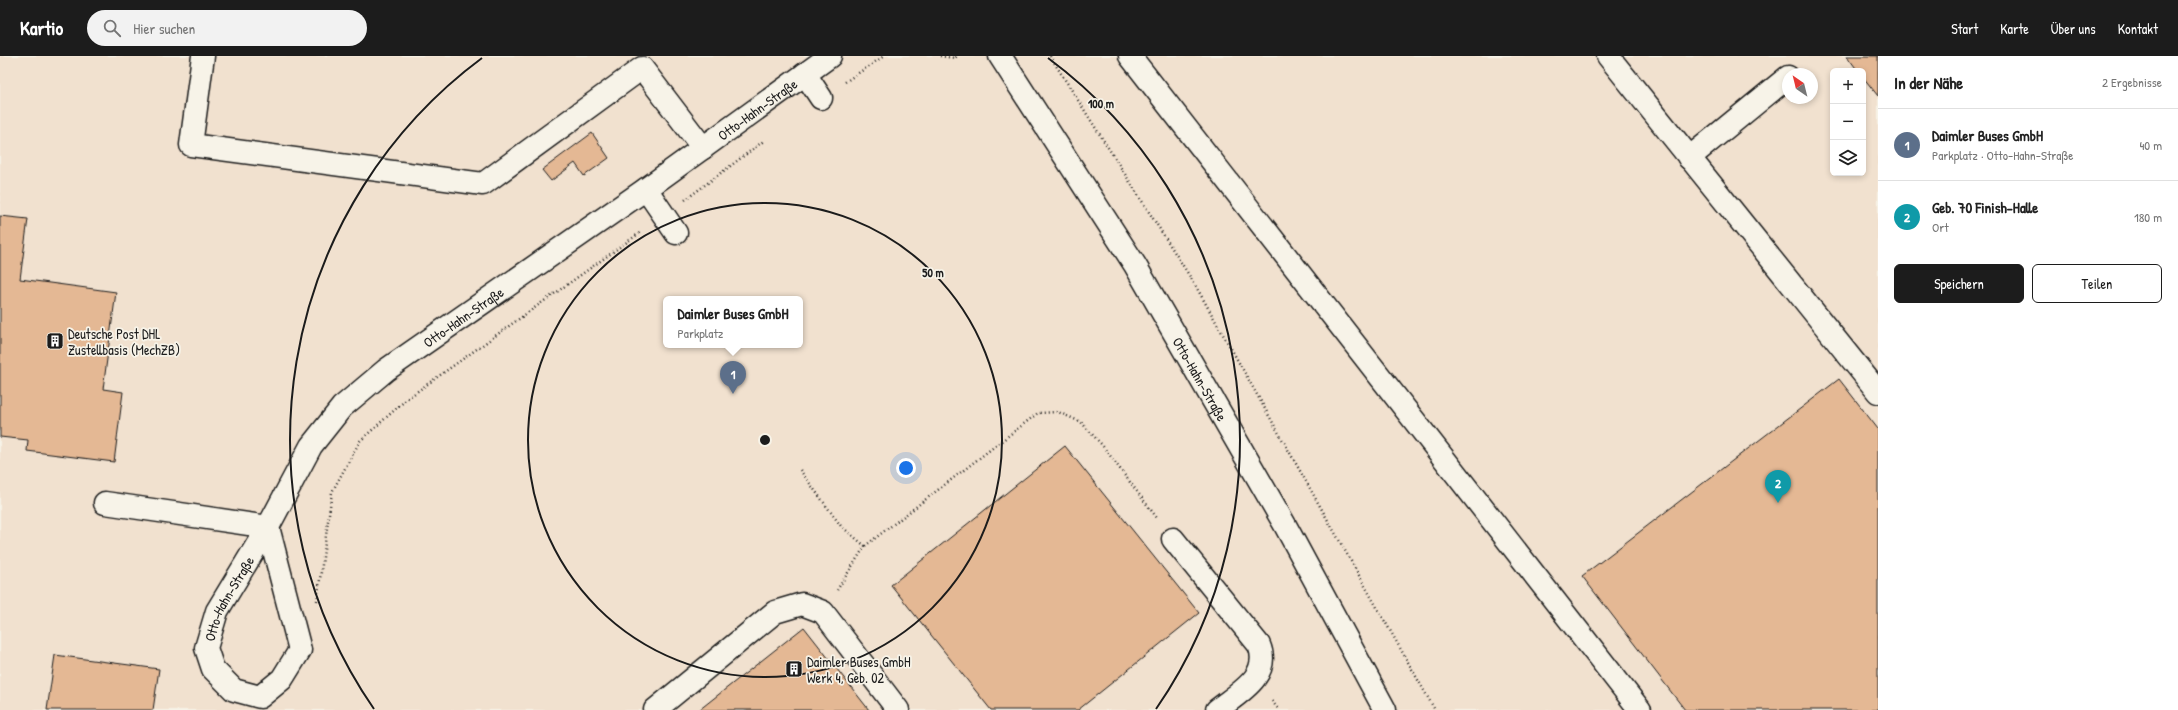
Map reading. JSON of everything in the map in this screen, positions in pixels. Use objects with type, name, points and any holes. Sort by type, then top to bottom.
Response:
[{"type":"street","name":"Otto-Hahn-Straße","points":[[203,56],[191,145],[483,184],[637,62],[704,148]]},
{"type":"street","name":"Otto-Hahn-Straße","points":[[268,527],[300,650],[282,679],[260,697],[234,690],[213,669],[206,648],[217,611],[268,527],[311,446],[342,407],[386,370],[704,148],[830,56]]},
{"type":"street","name":"Otto-Hahn-Straße","points":[[1000,56],[1135,265],[1285,525],[1385,710]]},
{"type":"street","points":[[1130,56],[1640,710]]},
{"type":"street","points":[[1608,56],[1878,392]]},
{"type":"street","points":[[805,74],[821,98]]},
{"type":"street","points":[[1689,158],[1782,82]]},
{"type":"street","points":[[646,189],[670,224]]},
{"type":"street","points":[[105,503],[268,527]]},
{"type":"street","points":[[1173,540],[1259,645],[1262,653],[1260,672],[1254,680],[1217,710]]},
{"type":"street","points":[[655,710],[775,612],[802,604],[823,612],[898,710]]},
{"type":"path","points":[[821,98],[884,56]]},
{"type":"path","points":[[940,56],[955,58],[957,56]]},
{"type":"path","points":[[1050,56],[1194,283],[1436,710]]},
{"type":"path","points":[[317,605],[332,492],[360,441],[408,398],[670,224],[771,136]]},
{"type":"path","points":[[823,612],[865,546],[1038,413],[1058,412],[1081,422],[1102,445],[1173,540]]},
{"type":"path","points":[[800,470],[841,526],[865,546]]},
{"type":"shaded area","points":[[0,56],[1878,56],[1878,710],[0,710]]},
{"type":"building","points":[[1847,56],[1878,56],[1878,96],[1866,81],[1866,68],[1856,68]]},
{"type":"building","points":[[592,133],[609,158],[584,176],[575,163],[551,181],[542,170]]},
{"type":"building","name":"Deutsche Post DHL Zustellbasis (MechZB)","points":[[0,216],[28,219],[20,279],[116,292],[103,389],[123,392],[114,462],[27,451],[28,440],[0,437]]},
{"type":"building","points":[[1839,379],[1878,429],[1878,710],[1685,710],[1582,576]]},
{"type":"building","points":[[1065,446],[1199,613],[1078,710],[991,710],[891,585]]},
{"type":"building","name":"Daimler Buses GmbH Werk 4, Geb. 02","points":[[804,627],[869,710],[699,710]]},
{"type":"building","points":[[55,655],[159,669],[153,710],[47,710]]},
{"type":"place","name":"Deutsche Post DHL Zustellbasis (MechZB)","points":[[55,341]]},
{"type":"place","name":"Daimler Buses GmbH","points":[[733,394]]},
{"type":"place","name":"Geb. 70 Finish-Halle","points":[[1778,503]]},
{"type":"place","name":"Daimler Buses GmbH Werk 4, Geb. 02","points":[[794,669]]}]
